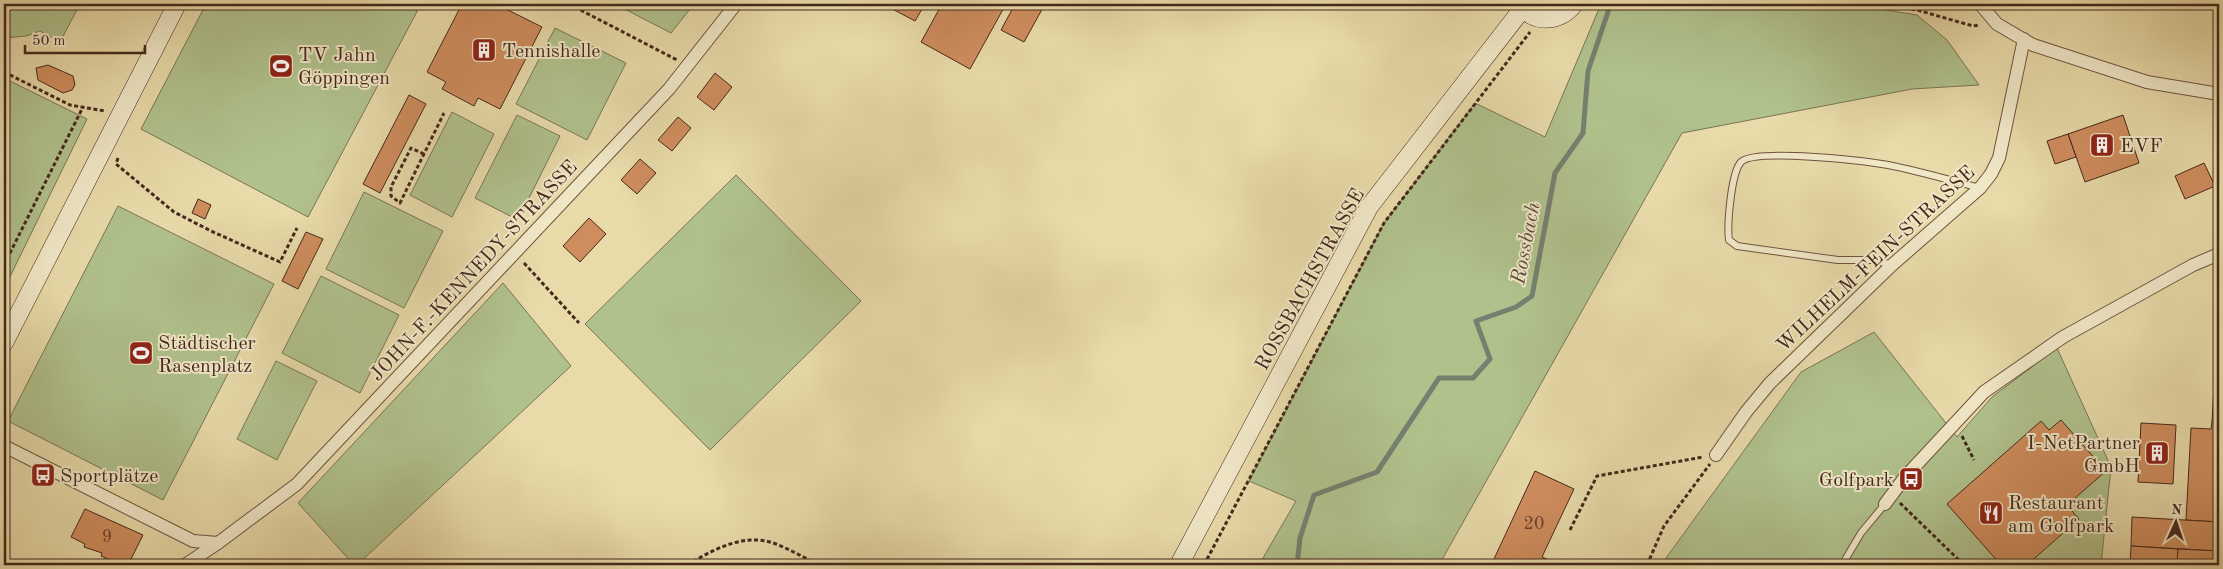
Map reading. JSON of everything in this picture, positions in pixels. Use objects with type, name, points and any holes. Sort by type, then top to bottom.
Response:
[{"type":"street","points":[[4,343],[177,4]]},
{"type":"street","name":"JOHN-F.-KENNEDY-STRASSE","points":[[185,565],[218,543],[297,484],[669,89],[736,4]]},
{"type":"street","points":[[1522,6],[1531,15],[1550,19],[1560,16],[1574,4]]},
{"type":"street","points":[[1980,4],[1997,24],[2033,45],[2147,82],[2219,94]]},
{"type":"street","name":"ROSSBACHSTRASSE","points":[[1180,565],[1369,208],[1522,6]]},
{"type":"street","name":"WILHELM-FEIN-STRASSE","points":[[1716,455],[1746,412],[1770,383],[1892,265],[1980,188],[1991,174],[1999,158],[2024,39]]},
{"type":"street","points":[[1888,500],[1905,477],[1984,392],[2063,336],[2193,265],[2219,254]]},
{"type":"street","points":[[4,446],[193,541],[218,543]]},
{"type":"lane","points":[[1892,265],[1874,260],[1838,260],[1737,246],[1728,240],[1727,225],[1736,172],[1741,162],[1750,157],[1776,156],[1887,165],[1980,188]]},
{"type":"lane","points":[[1842,565],[1861,533],[1888,500]]},
{"type":"path","points":[[569,4],[687,66]]},
{"type":"path","points":[[1879,4],[1917,10],[1973,26],[1997,24]]},
{"type":"path","points":[[1204,565],[1384,223],[1529,32],[1537,31]]},
{"type":"path","points":[[4,72],[70,105],[102,110]]},
{"type":"path","points":[[4,265],[83,107]]},
{"type":"path","points":[[424,154],[411,148],[391,187],[390,196],[400,203],[412,178],[424,154],[444,113]]},
{"type":"path","points":[[119,156],[116,164],[174,212],[211,232],[280,262],[297,228]]},
{"type":"path","points":[[515,252],[579,323]]},
{"type":"path","points":[[1958,428],[1974,460]]},
{"type":"path","points":[[1570,530],[1598,476],[1716,455]]},
{"type":"path","points":[[1647,565],[1664,526],[1716,455]]},
{"type":"path","points":[[1888,500],[1913,514],[1964,565]]},
{"type":"path","points":[[688,565],[709,551],[742,541],[774,543],[819,565]]},
{"type":"green space","points":[[4,4],[80,4],[60,42],[40,31],[26,36],[4,38]]},
{"type":"green space","name":"TV Jahn Göppingen","points":[[206,4],[421,4],[308,217],[141,129]]},
{"type":"green space","points":[[615,4],[694,4],[671,33]]},
{"type":"green space","points":[[1601,4],[1849,4],[1917,15],[1947,40],[1979,85],[1912,89],[1682,133],[1439,565],[1259,565],[1296,501],[1249,481],[1384,223],[1475,103],[1545,137]]},
{"type":"green space","points":[[555,28],[626,63],[587,140],[516,104]]},
{"type":"green space","points":[[4,78],[87,119],[4,289]]},
{"type":"green space","points":[[452,112],[494,134],[452,217],[410,195]]},
{"type":"green space","points":[[517,115],[560,136],[518,220],[475,198]]},
{"type":"green space","points":[[736,175],[861,301],[710,450],[585,324]]},
{"type":"green space","points":[[364,192],[443,231],[404,308],[326,269]]},
{"type":"green space","name":"Städtischer Rasenplatz","points":[[118,206],[274,284],[163,500],[8,421]]},
{"type":"green space","points":[[321,276],[399,315],[360,393],[282,353]]},
{"type":"green space","points":[[503,283],[571,366],[357,565],[354,565],[298,503]]},
{"type":"green space","points":[[1874,332],[1957,437],[1992,397],[2057,348],[2111,467],[2101,565],[1661,565],[1801,372]]},
{"type":"green space","points":[[276,361],[317,381],[277,460],[237,439]]},
{"type":"building","name":"Tennishalle","points":[[462,4],[496,4],[542,27],[500,109],[478,98],[474,106],[442,89],[446,82],[427,72]]},
{"type":"building","points":[[883,4],[925,4],[915,21]]},
{"type":"building","points":[[942,4],[1006,4],[970,69],[921,42]]},
{"type":"building","points":[[1015,4],[1045,4],[1024,42],[1001,30]]},
{"type":"building","points":[[48,65],[73,76],[75,85],[72,90],[63,93],[38,80],[36,68]]},
{"type":"building","points":[[715,73],[732,87],[714,110],[697,97]]},
{"type":"building","points":[[409,95],[426,104],[380,193],[363,184]]},
{"type":"building","name":"EVF","points":[[2123,115],[2139,163],[2085,182],[2068,134]]},
{"type":"building","points":[[678,117],[691,128],[672,151],[658,140]]},
{"type":"building","points":[[2068,134],[2076,157],[2055,164],[2047,141]]},
{"type":"building","points":[[640,159],[656,173],[637,194],[621,180]]},
{"type":"building","points":[[2204,163],[2215,186],[2185,199],[2175,176]]},
{"type":"building","points":[[198,199],[211,205],[205,219],[192,213]]},
{"type":"building","points":[[589,218],[606,234],[580,262],[563,246]]},
{"type":"building","points":[[306,232],[323,239],[298,289],[282,281]]},
{"type":"building","points":[[2216,351],[2219,351],[2219,422],[2212,422]]},
{"type":"building","points":[[2061,420],[2106,471],[2067,505],[2079,519],[2027,565],[2001,565],[1947,504],[2041,421],[2049,430]]},
{"type":"building","points":[[2212,422],[2219,422],[2219,522],[2186,520],[2191,428],[2211,429]]},
{"type":"building","name":"I-NetPartner GmbH","points":[[2141,423],[2176,425],[2173,484],[2138,482]]},
{"type":"building","points":[[1535,471],[1574,489],[1542,557],[1560,565],[1508,565],[1494,559]]},
{"type":"building","points":[[85,509],[143,535],[128,565],[121,565],[101,556],[102,553],[84,547],[85,544],[71,537]]},
{"type":"building","points":[[2132,517],[2219,522],[2219,551],[2131,546]]},
{"type":"building","points":[[2131,546],[2178,549],[2177,565],[2130,565]]},
{"type":"building","points":[[2178,549],[2219,551],[2219,565],[2177,565]]},
{"type":"waterway","name":"Rossbach","points":[[1297,565],[1300,538],[1314,495],[1377,472],[1439,378],[1473,378],[1490,359],[1476,321],[1516,307],[1532,296],[1555,173],[1583,133],[1588,71],[1610,6]]},
{"type":"place","name":"Tennishalle","points":[[484,50]]},
{"type":"place","name":"TV Jahn Göppingen","points":[[281,66]]},
{"type":"place","name":"EVF","points":[[2102,145]]},
{"type":"place","name":"Städtischer Rasenplatz","points":[[141,353]]},
{"type":"place","name":"I-NetPartner GmbH","points":[[2157,453]]},
{"type":"place","name":"Sportplätze","points":[[43,475]]},
{"type":"place","name":"Golfpark","points":[[1911,479]]},
{"type":"place","name":"Restaurant am Golfpark","points":[[1991,513]]}]
